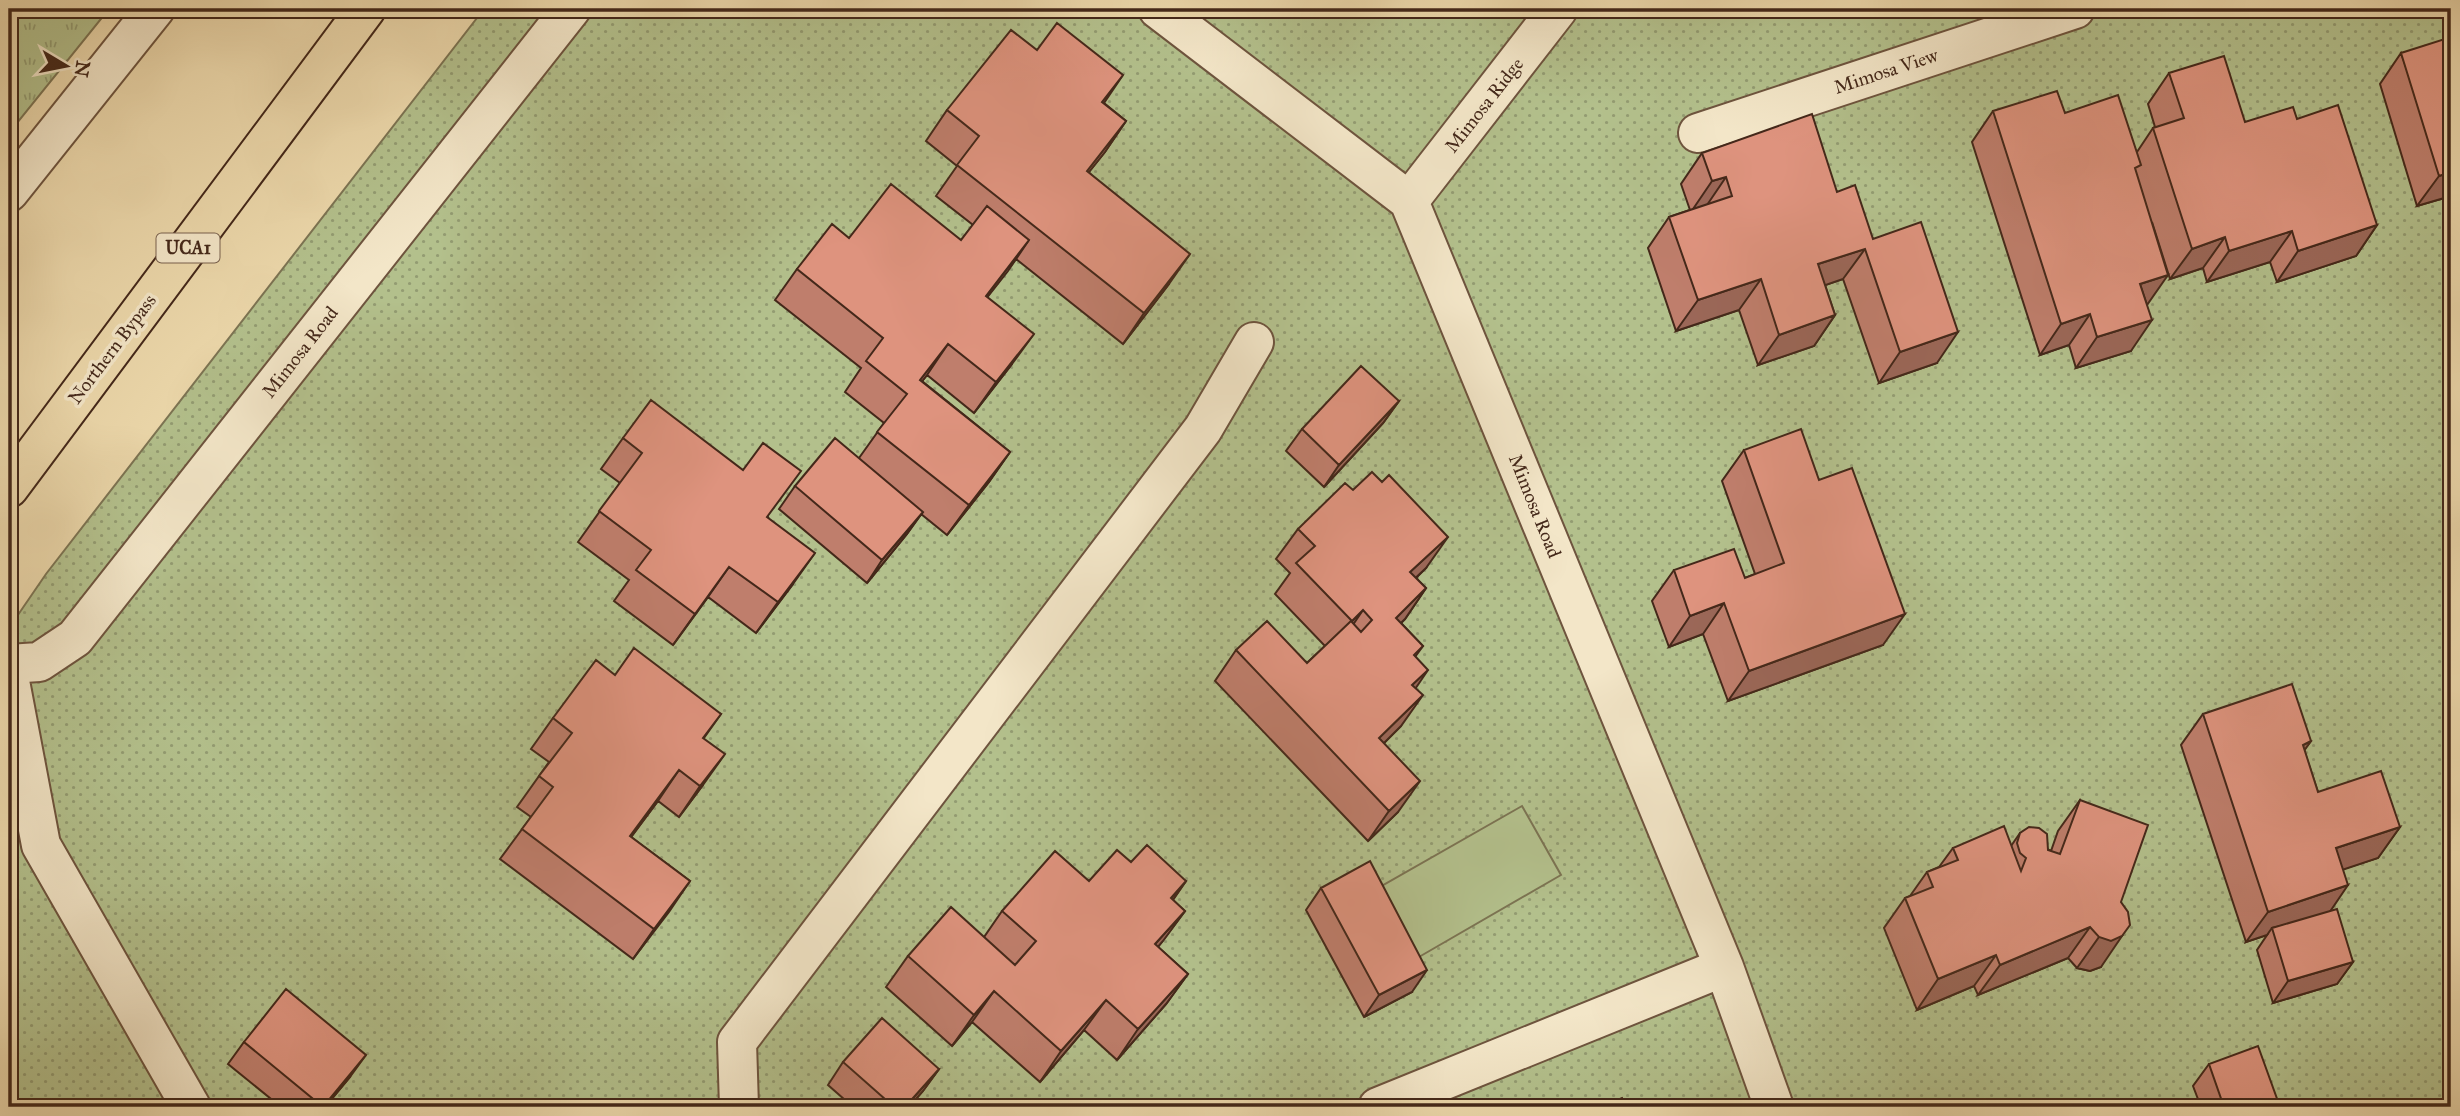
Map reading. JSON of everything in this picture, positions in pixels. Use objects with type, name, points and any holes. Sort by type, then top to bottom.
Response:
[{"type":"main road","name":"Northern Bypass","points":[[9,488],[366,9]]},
{"type":"street","points":[[9,192],[155,9]]},
{"type":"street","name":"Mimosa Road","points":[[9,664],[39,662],[75,638],[571,9]]},
{"type":"street","points":[[1158,9],[1409,201]]},
{"type":"street","name":"Mimosa Ridge","points":[[1409,201],[1559,9]]},
{"type":"street","name":"Mimosa View","points":[[1698,133],[2075,9]]},
{"type":"street","name":"Mimosa Road","points":[[1409,201],[1724,967],[1774,1107]]},
{"type":"street","points":[[739,1107],[737,1042],[1203,429],[1254,342]]},
{"type":"street","points":[[9,676],[41,845],[191,1107]]},
{"type":"street","points":[[1378,1107],[1724,967]]},
{"type":"green space","points":[[9,9],[109,9],[9,133]]},
{"type":"green space","points":[[484,9],[2451,9],[2451,1107],[9,1107],[9,628],[46,574]]},
{"type":"green space","points":[[1522,806],[1561,875],[1412,961],[1373,891]]},
{"type":"building","points":[[1057,23],[1123,75],[1102,102],[1126,121],[1087,171],[1190,254],[1144,313],[957,165],[979,136],[947,110],[1011,30],[1037,50]]},
{"type":"building","points":[[2451,37],[2451,172],[2439,176],[2401,53]]},
{"type":"building","points":[[2224,56],[2245,122],[2293,107],[2297,119],[2338,105],[2377,225],[2298,251],[2292,231],[2229,251],[2225,237],[2192,249],[2153,128],[2184,118],[2169,73]]},
{"type":"building","points":[[2057,91],[2065,113],[2118,95],[2141,165],[2135,168],[2168,275],[2140,284],[2152,320],[2097,337],[2090,314],[2061,324],[1993,111]]},
{"type":"building","points":[[1812,114],[1837,192],[1855,185],[1873,239],[1921,222],[1958,332],[1900,352],[1865,249],[1818,264],[1835,315],[1779,335],[1761,279],[1698,300],[1669,217],[1732,196],[1726,177],[1712,181],[1702,153]]},
{"type":"building","points":[[891,184],[961,240],[987,206],[1029,240],[986,296],[1034,334],[996,382],[948,344],[920,380],[1010,452],[969,505],[877,432],[907,394],[866,361],[883,338],[797,269],[832,224],[849,238]]},
{"type":"building","points":[[1361,366],[1399,401],[1339,465],[1302,429]]},
{"type":"building","points":[[651,400],[743,470],[763,443],[801,471],[767,517],[815,553],[778,602],[729,567],[695,614],[636,570],[651,550],[599,511],[642,453],[623,438]]},
{"type":"building","points":[[1801,429],[1819,480],[1852,468],[1905,614],[1749,671],[1724,603],[1690,616],[1674,570],[1734,549],[1745,578],[1784,563],[1744,450]]},
{"type":"building","points":[[835,438],[923,512],[882,560],[795,486]]},
{"type":"building","points":[[1372,472],[1382,482],[1389,475],[1448,537],[1410,572],[1426,588],[1396,618],[1423,646],[1414,655],[1428,670],[1412,685],[1423,695],[1379,738],[1420,781],[1389,811],[1236,650],[1267,621],[1307,663],[1351,621],[1361,632],[1372,620],[1363,610],[1352,621],[1296,563],[1315,546],[1298,529],[1345,483],[1353,490]]},
{"type":"building","points":[[634,648],[721,714],[703,738],[725,754],[700,786],[679,770],[630,836],[690,881],[654,929],[522,829],[553,787],[539,776],[572,733],[553,718],[596,660],[615,675]]},
{"type":"building","points":[[2292,684],[2311,741],[2303,745],[2318,792],[2381,771],[2400,827],[2336,848],[2348,885],[2268,912],[2203,714]]},
{"type":"building","points":[[2080,800],[2148,825],[2121,902],[2128,912],[2130,925],[2122,936],[2111,941],[2099,937],[2090,927],[2000,965],[1996,955],[1938,979],[1905,898],[1933,887],[1927,872],[1958,860],[1953,848],[2004,826],[2021,871],[2026,858],[2020,853],[2017,843],[2020,833],[2029,827],[2039,828],[2047,834],[2048,850],[2060,854]]},
{"type":"building","points":[[1147,845],[1186,881],[1171,898],[1185,911],[1155,944],[1188,974],[1138,1029],[1106,1000],[1061,1051],[994,991],[974,1015],[908,956],[951,907],[1015,965],[1036,941],[1002,911],[1055,851],[1089,881],[1117,850],[1131,862]]},
{"type":"building","points":[[1370,861],[1427,970],[1379,995],[1321,888]]},
{"type":"building","points":[[2337,909],[2353,962],[2288,981],[2272,928]]},
{"type":"building","points":[[286,989],[366,1055],[323,1107],[244,1042]]},
{"type":"building","points":[[882,1018],[939,1069],[905,1107],[894,1107],[843,1062]]},
{"type":"building","points":[[2258,1046],[2280,1107],[2224,1107],[2209,1064]]},
{"type":"building","points":[[1622,1098],[1626,1107],[1601,1107]]}]
